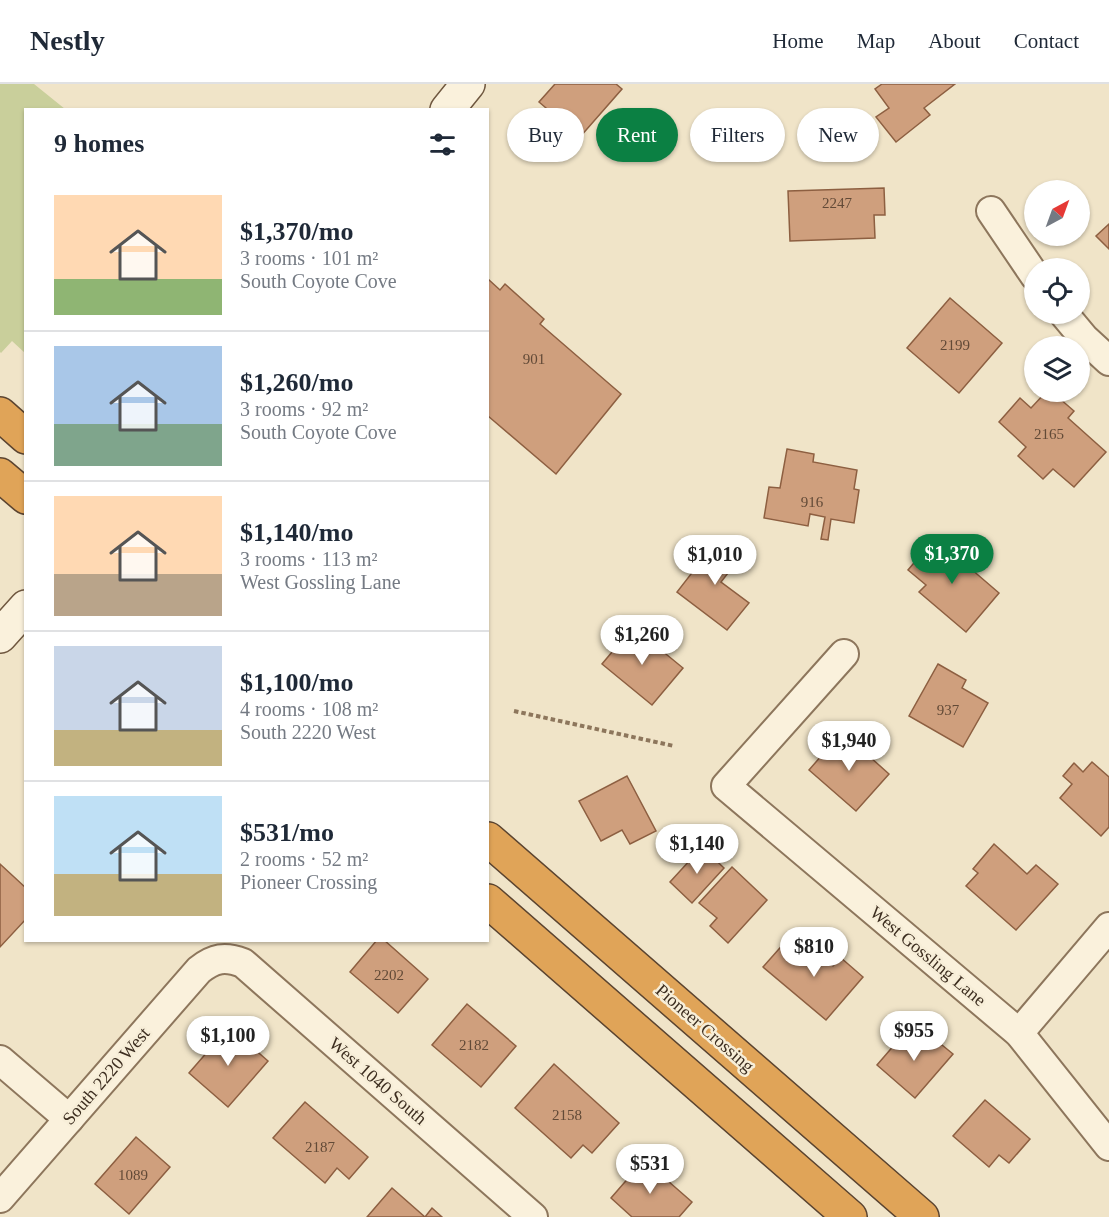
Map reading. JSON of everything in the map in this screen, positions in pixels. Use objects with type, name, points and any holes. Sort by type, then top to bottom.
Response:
[{"type":"highway","points":[[0,414],[24,434]]},
{"type":"highway","points":[[0,475],[24,495]]},
{"type":"highway","name":"Pioneer Crossing","points":[[489,840],[922,1217]]},
{"type":"highway","points":[[489,902],[850,1217]]},
{"type":"main road","points":[[449,108],[468,84]]},
{"type":"main road","points":[[0,636],[24,609]]},
{"type":"street","points":[[991,211],[1024,260]]},
{"type":"street","points":[[1072,324],[1109,361]]},
{"type":"street","name":"West Gossling Lane","points":[[844,654],[726,786],[1019,1033],[1109,1146]]},
{"type":"street","points":[[1019,1033],[1109,927]]},
{"type":"street","name":"West 1040 South","points":[[217,959],[231,958],[243,963],[533,1217]]},
{"type":"street","name":"South 2220 West","points":[[0,1198],[199,970],[217,959]]},
{"type":"street","points":[[0,1060],[69,1119]]},
{"type":"path","points":[[514,711],[674,746]]},
{"type":"green space","points":[[0,84],[34,84],[64,108],[24,108],[24,352],[12,341],[0,352]]},
{"type":"building","points":[[555,84],[616,84],[622,89],[605,108],[596,108],[596,119],[584,132],[584,108],[546,108],[539,102]]},
{"type":"building","points":[[882,84],[955,84],[924,108],[930,115],[896,142],[879,121],[879,115],[889,108],[875,89]]},
{"type":"building","points":[[884,188],[885,215],[874,215],[875,238],[790,241],[788,191]]},
{"type":"building","points":[[1109,224],[1109,249],[1096,236]]},
{"type":"building","points":[[489,280],[500,290],[505,284],[544,319],[540,324],[621,394],[556,474],[489,417]]},
{"type":"building","points":[[950,298],[1002,343],[959,393],[907,348]]},
{"type":"building","points":[[1020,398],[1031,408],[1037,402],[1064,402],[1074,411],[1068,418],[1106,452],[1074,487],[1053,469],[1043,479],[1018,456],[1026,447],[999,422]]},
{"type":"building","points":[[787,449],[814,454],[813,462],[857,470],[854,489],[859,490],[854,523],[831,519],[828,540],[821,539],[825,517],[810,514],[808,526],[764,518],[769,487],[780,488]]},
{"type":"building","points":[[719,538],[742,555],[721,582],[749,603],[727,630],[677,592]]},
{"type":"building","points":[[935,538],[999,593],[966,632],[919,592],[926,585],[908,570]]},
{"type":"building","points":[[633,627],[683,668],[652,705],[602,664]]},
{"type":"building","points":[[938,664],[966,680],[962,688],[988,703],[963,747],[909,716]]},
{"type":"building","points":[[842,732],[889,774],[856,811],[809,770]]},
{"type":"building","points":[[1092,762],[1109,777],[1109,827],[1101,836],[1060,798],[1072,784],[1063,776],[1074,763],[1083,772]]},
{"type":"building","points":[[627,776],[656,831],[630,844],[622,830],[601,841],[579,801]]},
{"type":"building","points":[[994,844],[1027,874],[1036,865],[1058,884],[1016,930],[966,886],[978,873],[973,869]]},
{"type":"building","points":[[702,847],[724,868],[692,903],[670,882]]},
{"type":"building","points":[[0,864],[24,886],[24,921],[0,947]]},
{"type":"building","points":[[732,867],[767,900],[728,943],[710,926],[717,918],[699,903]]},
{"type":"building","points":[[786,941],[808,960],[815,951],[833,966],[840,957],[863,977],[826,1020],[763,967]]},
{"type":"building","points":[[375,942],[386,942],[428,979],[398,1013],[350,972]]},
{"type":"building","points":[[467,1004],[516,1046],[481,1087],[432,1045]]},
{"type":"building","points":[[229,1027],[268,1061],[228,1107],[189,1073]]},
{"type":"building","points":[[908,1029],[924,1044],[931,1036],[953,1054],[915,1098],[877,1065]]},
{"type":"building","points":[[554,1064],[619,1123],[592,1153],[583,1145],[571,1158],[515,1108]]},
{"type":"building","points":[[985,1100],[1030,1139],[1009,1163],[999,1155],[989,1167],[953,1136]]},
{"type":"building","points":[[305,1102],[368,1157],[349,1179],[337,1168],[325,1183],[273,1138]]},
{"type":"building","points":[[136,1137],[170,1167],[129,1214],[95,1184]]},
{"type":"building","points":[[644,1160],[692,1202],[679,1217],[632,1217],[611,1198]]},
{"type":"building","points":[[392,1188],[425,1217],[367,1217]]},
{"type":"building","points":[[432,1208],[442,1217],[425,1217]]}]
